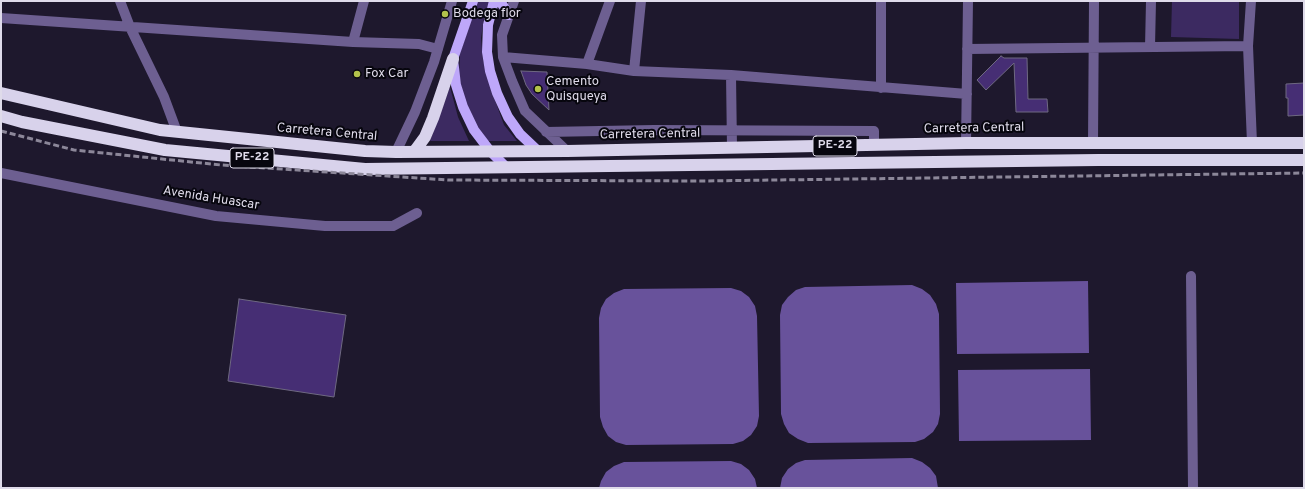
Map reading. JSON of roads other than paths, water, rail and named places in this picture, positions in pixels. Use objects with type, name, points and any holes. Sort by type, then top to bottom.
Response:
[{"type":"highway","points":[[414,152],[425,137],[433,118],[453,59]]},
{"type":"highway","name":"Carretera Central","points":[[1,93],[160,130],[350,150],[396,152],[567,151],[966,143],[1304,143]]},
{"type":"highway","name":"PE-22","points":[[1,116],[22,122],[165,150],[365,169],[1098,160],[1304,160]]},
{"type":"highway","points":[[673,149],[674,166]]},
{"type":"main road","points":[[473,1],[453,59],[456,85],[463,107],[474,130],[490,151],[507,168]]},
{"type":"main road","points":[[494,1],[488,25],[487,52],[490,71],[497,93],[508,117],[520,134],[538,151]]},
{"type":"main road","points":[[500,1],[509,14]]},
{"type":"street","points":[[120,1],[130,27],[164,97],[177,132]]},
{"type":"street","points":[[353,42],[364,1]]},
{"type":"street","points":[[396,152],[414,112],[438,50],[452,1]]},
{"type":"street","points":[[514,1],[502,35],[503,57],[525,111],[567,151]]},
{"type":"street","points":[[587,64],[610,1]]},
{"type":"street","points":[[634,71],[641,1]]},
{"type":"street","points":[[881,1],[881,88]]},
{"type":"street","points":[[966,143],[968,1]]},
{"type":"street","points":[[1093,142],[1094,1]]},
{"type":"street","points":[[1150,47],[1151,1]]},
{"type":"street","points":[[1251,1],[1248,46],[1252,143]]},
{"type":"street","points":[[1,18],[353,42],[419,44],[438,50]]},
{"type":"street","points":[[967,49],[1248,46]]},
{"type":"street","points":[[503,57],[587,64],[634,71],[731,75],[967,94]]},
{"type":"street","points":[[731,75],[732,148]]},
{"type":"street","points":[[546,132],[731,130],[874,131],[874,145]]},
{"type":"street","name":"Avenida Huascar","points":[[1,174],[216,216],[325,226],[394,226],[417,213]]},
{"type":"street","points":[[1191,276],[1193,488]]},
{"type":"railway","points":[[1,131],[74,150],[221,165],[448,180],[701,181],[1304,173]]},
{"type":"place","name":"Bodega flor","points":[[445,14]]},
{"type":"place","name":"Fox Car","points":[[357,74]]},
{"type":"place","name":"Cemento Quisqueya","points":[[538,89]]}]
